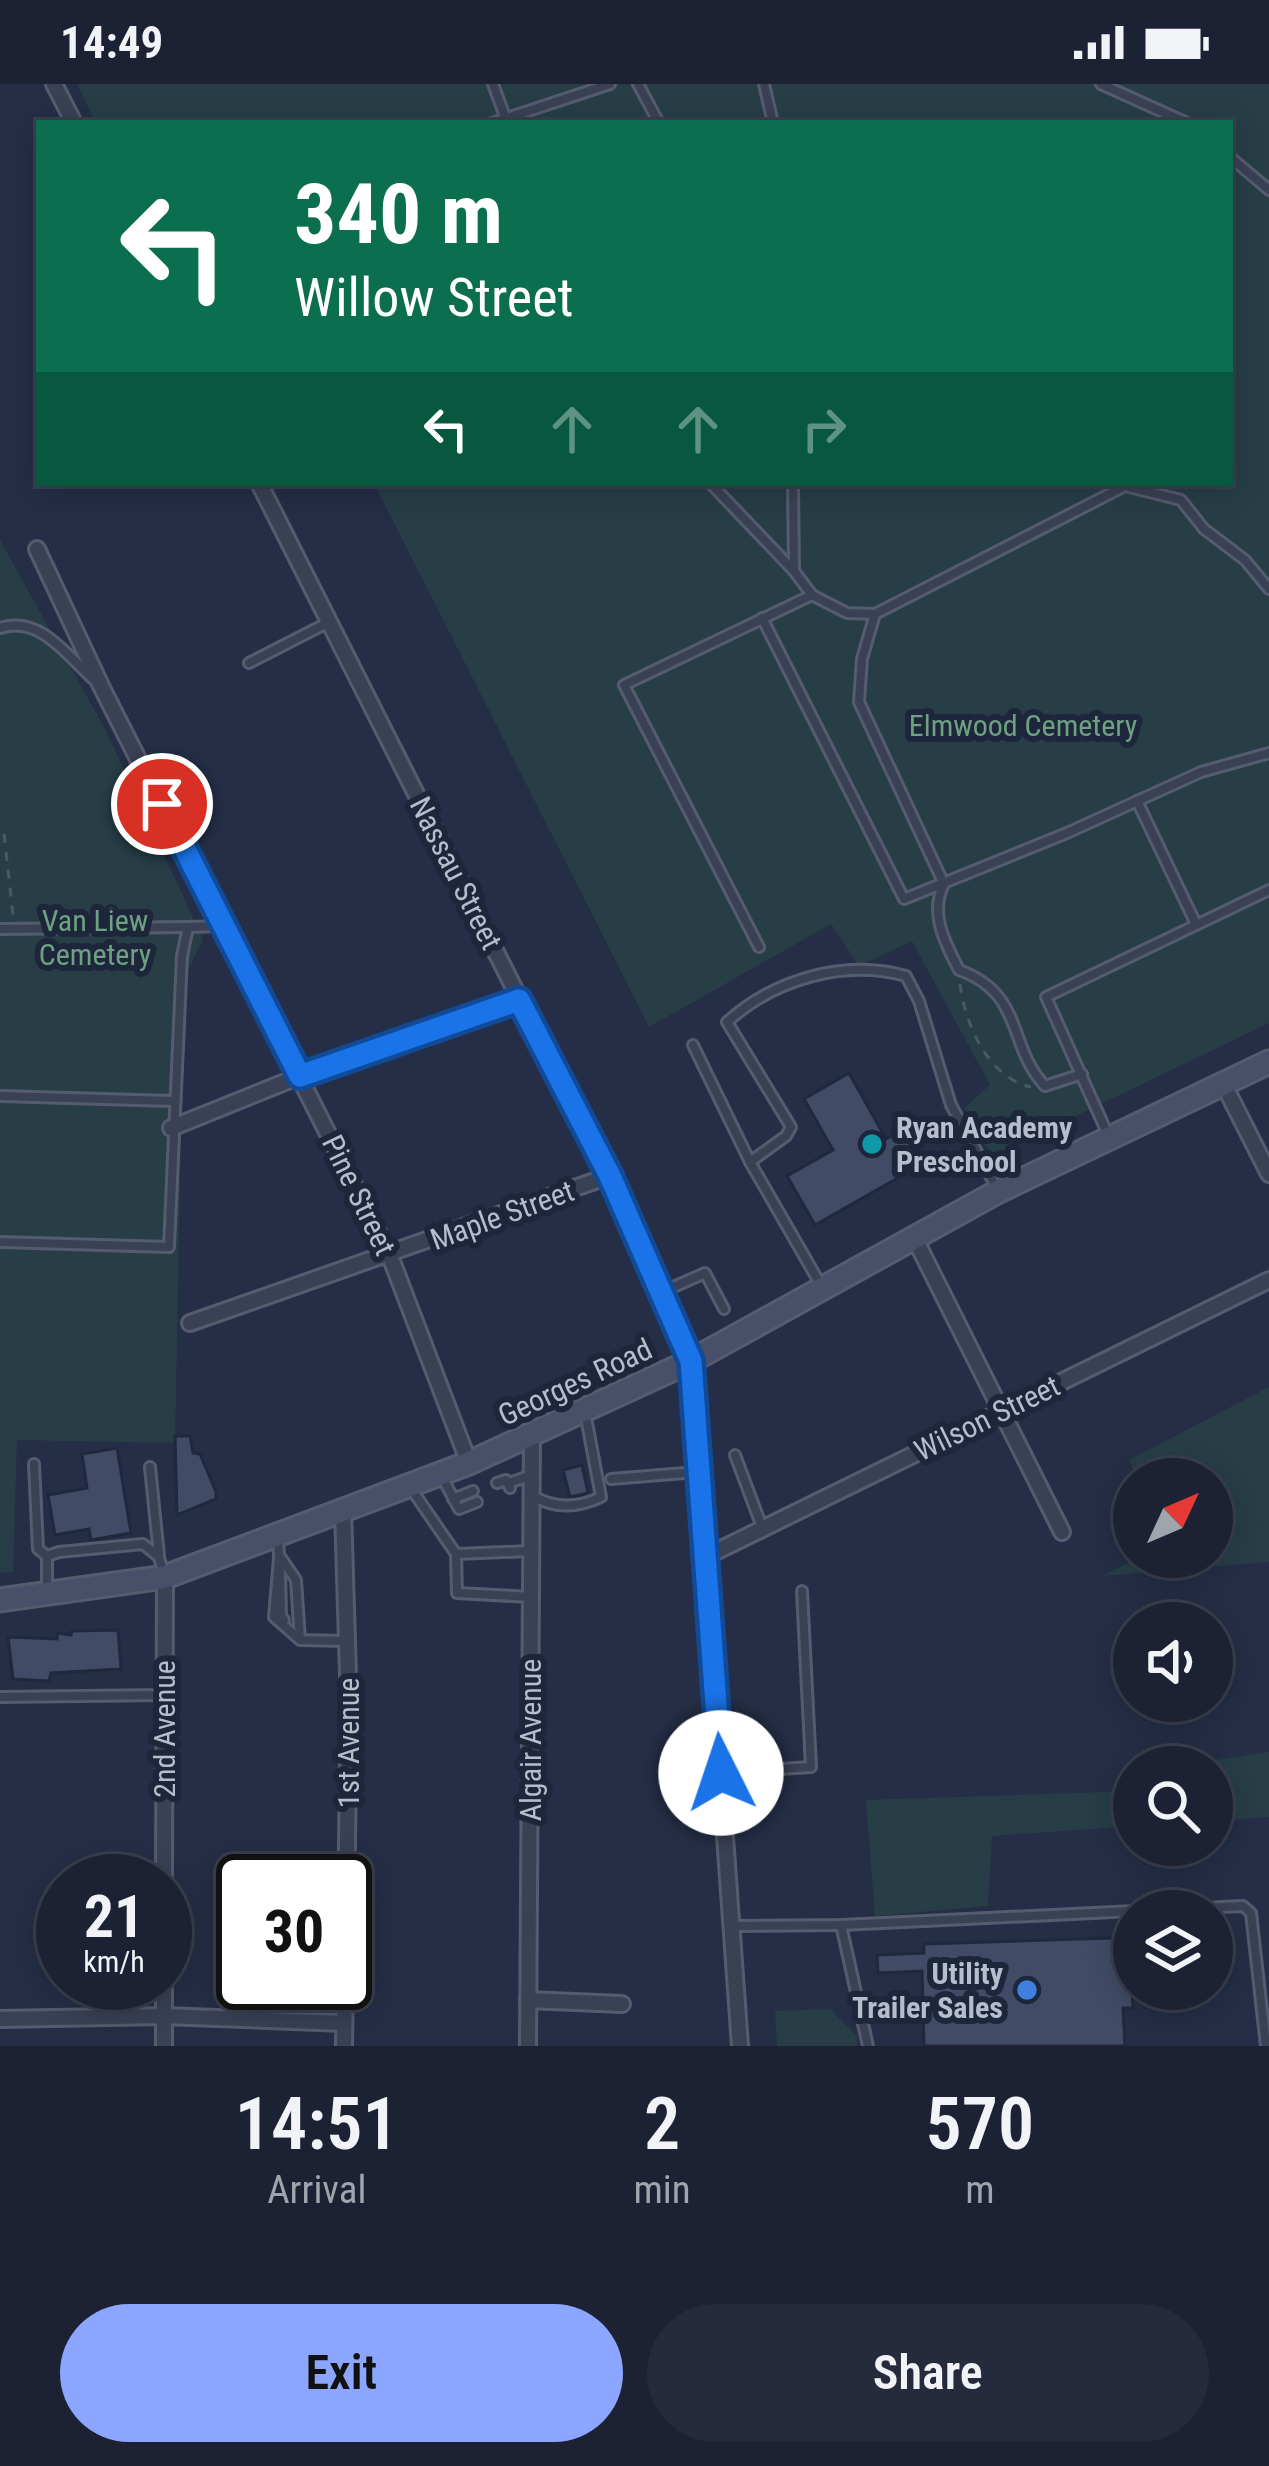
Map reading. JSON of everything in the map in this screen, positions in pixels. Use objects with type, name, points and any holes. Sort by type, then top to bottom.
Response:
[{"type":"street","points":[[54,84],[72,120]]},
{"type":"street","name":"Nassau Street","points":[[261,486],[610,1176],[691,1361],[740,2046]]},
{"type":"street","name":"Pine Street","points":[[37,549],[102,688],[390,1256],[469,1462]]},
{"type":"street","points":[[171,1128],[300,1076],[519,1000]]},
{"type":"street","name":"Georges Road","points":[[0,1600],[278,1545],[343,1510],[469,1462],[691,1361],[999,1191],[1269,1062]]},
{"type":"street","points":[[1222,1083],[1269,1174]]},
{"type":"street","name":"Maple Street","points":[[190,1323],[610,1176]]},
{"type":"street","points":[[914,1237],[1062,1532]]},
{"type":"street","name":"Wilson Street","points":[[706,1557],[1269,1280]]},
{"type":"street","name":"Algair Avenue","points":[[528,2046],[532,1435]]},
{"type":"street","name":"1st Avenue","points":[[343,1510],[346,1854]]},
{"type":"street","name":"2nd Avenue","points":[[162,1567],[164,1854]]},
{"type":"street","points":[[528,2000],[622,2004]]},
{"type":"street","points":[[164,2010],[164,2046]]},
{"type":"street","name":"1st Avenue","points":[[344,2010],[344,2046]]},
{"type":"street","points":[[0,2019],[164,2016],[344,2023]]},
{"type":"lane","points":[[493,84],[506,120]]},
{"type":"lane","points":[[509,120],[610,84]]},
{"type":"lane","points":[[764,84],[772,120]]},
{"type":"lane","points":[[1101,84],[1180,120]]},
{"type":"lane","points":[[642,88],[658,120]]},
{"type":"lane","points":[[1233,160],[1269,190]]},
{"type":"lane","points":[[713,486],[812,596],[847,613],[875,614],[1125,486],[1181,500],[1204,529],[1245,560],[1269,589]]},
{"type":"lane","points":[[793,486],[794,571]]},
{"type":"lane","points":[[759,947],[624,685],[812,596]]},
{"type":"lane","points":[[875,614],[862,659],[859,702],[944,884]]},
{"type":"lane","points":[[762,618],[904,899],[1201,772],[1269,753]]},
{"type":"lane","points":[[249,663],[330,621]]},
{"type":"lane","points":[[0,628],[15,623],[30,626],[50,638],[102,688]]},
{"type":"lane","points":[[1138,801],[1195,922]]},
{"type":"lane","points":[[944,884],[936,899],[940,928],[959,970],[984,979],[1006,1007],[1035,1076],[1046,1086],[1082,1075]]},
{"type":"lane","points":[[1108,1137],[1046,997],[1269,890]]},
{"type":"lane","points":[[0,929],[224,926]]},
{"type":"lane","points":[[0,1242],[169,1247],[172,1101],[188,927]]},
{"type":"lane","points":[[750,1162],[791,1127],[728,1022],[755,998],[810,975],[877,968],[906,976],[919,1001],[950,1105],[999,1191]]},
{"type":"lane","points":[[693,1046],[750,1162],[822,1288]]},
{"type":"lane","points":[[0,1096],[172,1101]]},
{"type":"lane","points":[[661,1292],[705,1273],[724,1309]]},
{"type":"lane","points":[[531,1495],[549,1506],[586,1504],[601,1497],[585,1410]]},
{"type":"lane","points":[[735,1455],[763,1529]]},
{"type":"lane","points":[[34,1464],[38,1549],[47,1556],[143,1544],[162,1567]]},
{"type":"lane","points":[[150,1467],[162,1567]]},
{"type":"lane","points":[[611,1479],[698,1472]]},
{"type":"lane","points":[[440,1474],[459,1509],[477,1502]]},
{"type":"lane","points":[[499,1488],[506,1480],[508,1484],[531,1476]]},
{"type":"lane","points":[[409,1486],[456,1554],[457,1593],[530,1597]]},
{"type":"lane","points":[[453,1499],[473,1492]]},
{"type":"lane","points":[[278,1545],[296,1580],[300,1640]]},
{"type":"lane","points":[[278,1545],[280,1616],[300,1640],[347,1641]]},
{"type":"lane","points":[[456,1554],[531,1551]]},
{"type":"lane","points":[[47,1556],[47,1594]]},
{"type":"lane","points":[[721,1773],[811,1767],[802,1591]]},
{"type":"lane","points":[[0,1697],[164,1695]]},
{"type":"lane","points":[[1233,1906],[1243,1906],[1251,1913],[1266,2046]]},
{"type":"lane","points":[[731,1926],[1113,1912]]},
{"type":"lane","points":[[842,1925],[868,2046]]},
{"type":"path","points":[[4,834],[14,929]]},
{"type":"path","points":[[959,970],[963,1006],[981,1046],[1002,1076],[1026,1087],[1046,1086]]},
{"type":"green space","name":"Elmwood Cemetery","points":[[77,84],[1269,84],[1269,1023],[993,1156],[964,1108],[990,1085],[912,941],[859,966],[831,924],[649,1027],[376,486],[1233,486],[1233,120],[95,120]]},
{"type":"green space","name":"Van Liew Cemetery","points":[[0,540],[105,729],[203,939],[184,978],[175,1443],[17,1440],[13,1572],[0,1573]]},
{"type":"green space","points":[[1269,1387],[1269,1562],[1233,1565],[1233,1458],[1133,1458]]},
{"type":"green space","points":[[1269,1752],[1269,1817],[1233,1820],[1233,1757]]},
{"type":"green space","points":[[1113,1792],[1113,1827],[992,1836],[988,1906],[875,1916],[866,1800]]},
{"type":"green space","points":[[830,2009],[857,2036],[857,2046],[777,2046],[775,2011]]},
{"type":"building","name":"Ryan Academy Preschool","points":[[849,1073],[886,1139],[905,1128],[924,1163],[815,1225],[787,1176],[833,1150],[804,1099]]},
{"type":"building","points":[[175,1436],[190,1436],[193,1453],[200,1454],[216,1492],[216,1499],[177,1515]]},
{"type":"building","points":[[117,1448],[131,1533],[91,1540],[89,1529],[55,1535],[48,1495],[87,1488],[82,1454]]},
{"type":"building","points":[[582,1465],[588,1493],[570,1497],[563,1470]]},
{"type":"building","points":[[118,1630],[121,1669],[51,1673],[49,1681],[13,1679],[8,1637],[57,1639],[57,1633]]},
{"type":"building","name":"Utility Trailer Sales","points":[[1113,1938],[1113,2010],[1123,2010],[1125,2046],[924,2046],[922,1971],[878,1973],[877,1955],[924,1953],[924,1944]]},
{"type":"place","name":"Ryan Academy Preschool","points":[[872,1144]]},
{"type":"place","name":"Utility Trailer Sales","points":[[1027,1990]]},
{"type":"route","points":[[162,804],[300,1076],[519,1000],[610,1176],[691,1361],[721,1773]]}]
